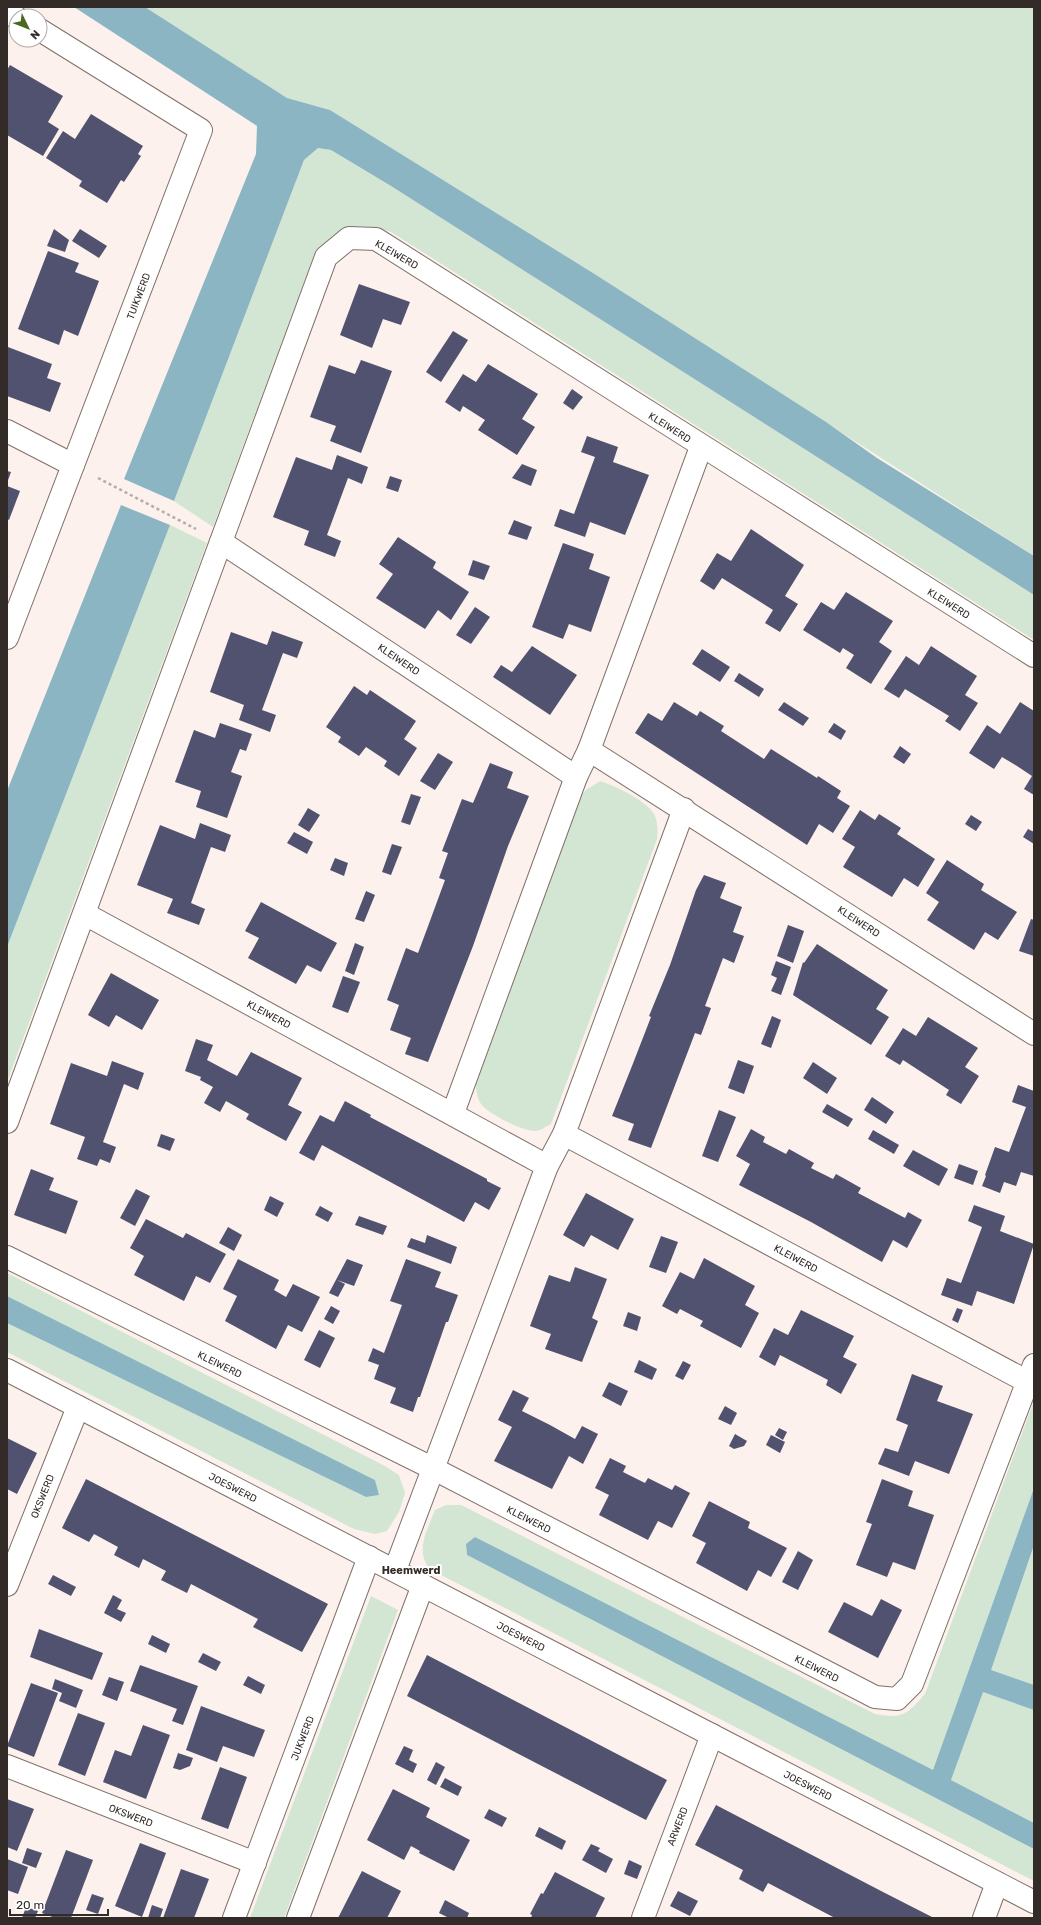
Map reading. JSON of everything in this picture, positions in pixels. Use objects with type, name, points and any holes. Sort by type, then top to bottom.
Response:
[{"type":"street","name":"TUIKWERD","points":[[7,638],[201,130],[48,35]]},
{"type":"street","name":"KLEIWERD","points":[[7,1122],[85,914],[326,257],[349,238],[376,240],[701,447],[1034,656]]},
{"type":"street","points":[[7,431],[73,464]]},
{"type":"street","name":"KLEIWERD","points":[[453,1114],[576,777],[589,750],[701,447]]},
{"type":"street","name":"KLEIWERD","points":[[221,542],[576,777]]},
{"type":"street","name":"KLEIWERD","points":[[589,750],[684,809],[1034,1034]]},
{"type":"street","points":[[395,1570],[434,1470],[547,1166],[564,1134],[684,809]]},
{"type":"street","name":"KLEIWERD","points":[[85,914],[547,1166]]},
{"type":"street","name":"KLEIWERD","points":[[7,1257],[434,1470],[875,1697],[897,1699],[912,1684],[1031,1373],[564,1134]]},
{"type":"street","name":"JOESWERD","points":[[7,1370],[1034,1902]]},
{"type":"street","name":"OKSWERD","points":[[7,1585],[78,1407]]},
{"type":"street","name":"JUKWERD","points":[[234,1918],[369,1557]]},
{"type":"street","points":[[298,1918],[424,1586]]},
{"type":"street","name":"ARWERD","points":[[643,1918],[712,1735]]},
{"type":"street","name":"OKSWERD","points":[[7,1766],[255,1863]]},
{"type":"street","points":[[984,1918],[997,1883]]},
{"type":"path","points":[[73,464],[221,542]]},
{"type":"green space","points":[[145,7],[1034,7],[1034,556],[593,273],[330,110],[287,98]]},
{"type":"green space","points":[[318,148],[331,150],[391,186],[1034,595],[1034,640],[391,232],[368,227],[348,228],[340,232],[323,245],[314,255],[213,527],[174,501],[304,160]]},
{"type":"green space","points":[[170,525],[207,543],[7,1082],[7,947]]},
{"type":"green space","points":[[600,781],[630,794],[650,809],[656,820],[658,830],[657,839],[551,1124],[543,1129],[534,1131],[505,1121],[485,1108],[479,1101],[477,1095],[476,1080],[579,798],[586,790]]},
{"type":"green space","points":[[7,1273],[383,1465],[399,1475],[405,1493],[399,1512],[387,1531],[375,1534],[354,1529],[7,1352],[7,1323],[366,1497],[379,1495],[375,1480],[7,1296]]},
{"type":"green space","points":[[1034,1401],[1034,1488],[933,1771],[475,1537],[466,1544],[467,1555],[1034,1849],[1034,1881],[443,1576],[427,1565],[424,1558],[423,1544],[435,1510],[446,1505],[461,1505],[875,1714],[892,1716],[903,1714],[913,1707],[925,1694]]},
{"type":"green space","points":[[1034,1544],[1034,1823],[951,1780]]},
{"type":"green space","points":[[371,1596],[398,1610],[284,1918],[250,1918]]},
{"type":"water","points":[[74,7],[145,7],[287,98],[330,110],[593,273],[826,422],[877,458],[1034,556],[1034,595],[391,186],[331,150],[318,148],[304,160],[174,501],[124,479],[256,154],[257,126]]},
{"type":"water","points":[[121,505],[170,525],[7,947],[7,791]]},
{"type":"water","points":[[7,1296],[375,1480],[379,1495],[366,1497],[7,1323]]},
{"type":"water","points":[[1034,1488],[1034,1545],[991,1670],[1034,1685],[1034,1710],[983,1692],[951,1780],[1034,1823],[1034,1849],[467,1555],[466,1544],[475,1537],[933,1770]]},
{"type":"building","points":[[10,65],[63,96],[48,122],[59,129],[43,156],[7,135],[7,70]]},
{"type":"building","points":[[91,114],[143,146],[138,154],[141,156],[124,182],[121,180],[107,203],[79,186],[82,181],[46,158],[63,131],[75,139]]},
{"type":"building","points":[[54,229],[69,240],[65,252],[47,246]]},
{"type":"building","points":[[80,229],[107,246],[99,258],[72,241]]},
{"type":"building","points":[[48,251],[79,263],[75,272],[99,281],[78,336],[64,330],[59,345],[18,329]]},
{"type":"building","points":[[359,284],[410,302],[401,325],[383,319],[372,348],[340,335]]},
{"type":"building","points":[[453,331],[468,340],[441,382],[426,372]]},
{"type":"building","points":[[8,347],[52,364],[47,378],[61,383],[50,412],[7,396]]},
{"type":"building","points":[[361,360],[392,371],[361,453],[330,441],[336,426],[310,417],[329,365],[355,374]]},
{"type":"building","points":[[488,364],[538,394],[522,419],[535,427],[517,455],[478,430],[485,420],[463,406],[460,412],[445,402],[463,374],[476,382]]},
{"type":"building","points":[[572,389],[583,397],[573,410],[563,403]]},
{"type":"building","points":[[587,436],[618,447],[613,462],[649,475],[625,535],[590,522],[585,537],[554,526],[560,509],[574,514],[595,457],[581,452]]},
{"type":"building","points":[[337,455],[368,467],[362,484],[348,478],[327,535],[341,541],[335,557],[304,545],[309,531],[273,517],[296,457],[332,470]]},
{"type":"building","points":[[522,464],[537,470],[531,486],[512,478]]},
{"type":"building","points":[[7,471],[11,472],[7,483]]},
{"type":"building","points":[[390,476],[402,480],[398,492],[386,488]]},
{"type":"building","points":[[7,486],[20,491],[9,520],[7,519]]},
{"type":"building","points":[[514,520],[532,527],[527,540],[508,534]]},
{"type":"building","points":[[751,529],[804,565],[785,596],[798,604],[780,632],[765,623],[773,610],[722,578],[714,590],[700,581],[717,553],[731,561]]},
{"type":"building","points":[[398,537],[436,562],[433,568],[469,592],[451,620],[438,610],[425,629],[376,598],[393,574],[379,564]]},
{"type":"building","points":[[563,543],[594,554],[589,569],[610,577],[591,632],[569,624],[563,639],[532,627]]},
{"type":"building","points":[[473,560],[490,566],[484,580],[468,575]]},
{"type":"building","points":[[846,592],[893,621],[879,642],[892,651],[871,684],[846,668],[854,655],[843,648],[840,653],[803,630],[821,602],[834,610]]},
{"type":"building","points":[[475,607],[490,617],[471,644],[456,635]]},
{"type":"building","points":[[272,631],[303,642],[297,658],[283,653],[262,710],[276,715],[270,732],[239,720],[244,705],[210,692],[231,632],[267,645]]},
{"type":"building","points":[[532,646],[577,675],[550,715],[493,677],[501,665],[512,672]]},
{"type":"building","points":[[931,646],[977,676],[965,695],[978,703],[960,731],[945,721],[949,716],[905,689],[899,698],[884,689],[906,656],[919,665]]},
{"type":"building","points":[[702,649],[730,667],[720,682],[692,664]]},
{"type":"building","points":[[739,673],[764,689],[759,697],[734,681]]},
{"type":"building","points":[[354,686],[367,695],[370,690],[416,721],[404,739],[417,748],[399,776],[384,766],[387,761],[366,747],[359,756],[338,742],[341,737],[326,727]]},
{"type":"building","points":[[674,702],[697,716],[700,711],[724,726],[721,731],[764,759],[771,749],[817,778],[818,776],[841,791],[837,798],[850,806],[833,833],[819,824],[807,845],[635,733],[648,713],[662,721]]},
{"type":"building","points":[[784,702],[809,718],[803,726],[778,710]]},
{"type":"building","points":[[1020,702],[1034,711],[1034,795],[1024,789],[1032,776],[1017,766],[1002,757],[994,769],[969,753],[987,725],[1000,734]]},
{"type":"building","points":[[220,723],[252,734],[246,751],[240,749],[231,772],[242,776],[227,818],[196,807],[201,791],[175,782],[194,730],[215,738]]},
{"type":"building","points":[[834,723],[846,731],[841,740],[828,732]]},
{"type":"building","points":[[900,746],[911,754],[904,764],[893,757]]},
{"type":"building","points":[[438,753],[453,762],[435,790],[420,781]]},
{"type":"building","points":[[490,763],[513,772],[507,788],[529,796],[508,846],[473,946],[428,1062],[405,1054],[411,1038],[390,1030],[399,1005],[387,1000],[406,948],[418,953],[427,929],[445,880],[439,878],[448,853],[442,851],[462,799],[473,803]]},
{"type":"building","points":[[411,794],[421,797],[410,825],[401,822]]},
{"type":"building","points":[[308,808],[320,815],[309,832],[298,825]]},
{"type":"building","points":[[860,810],[875,820],[879,814],[901,828],[897,834],[935,859],[918,887],[904,878],[892,897],[843,867],[855,847],[842,839]]},
{"type":"building","points":[[971,815],[982,822],[976,831],[965,824]]},
{"type":"building","points":[[200,823],[231,835],[225,852],[211,847],[191,903],[205,909],[199,925],[167,913],[173,899],[137,885],[160,825],[195,839]]},
{"type":"building","points":[[1028,829],[1034,832],[1034,844],[1023,837]]},
{"type":"building","points":[[294,832],[313,842],[307,854],[287,843]]},
{"type":"building","points":[[392,844],[402,847],[391,875],[382,872]]},
{"type":"building","points":[[335,858],[348,863],[344,876],[330,870]]},
{"type":"building","points":[[947,860],[984,884],[981,890],[1017,912],[998,940],[985,932],[974,950],[927,920],[939,902],[926,893]]},
{"type":"building","points":[[704,875],[726,883],[720,898],[742,907],[733,932],[744,936],[734,963],[723,958],[705,1006],[711,1008],[701,1035],[695,1033],[651,1148],[628,1140],[634,1124],[612,1116],[651,1017],[649,1016],[670,965],[696,890]]},
{"type":"building","points":[[366,891],[375,895],[364,922],[355,919]]},
{"type":"building","points":[[261,902],[337,943],[321,972],[307,965],[296,984],[248,958],[259,938],[245,931]]},
{"type":"building","points":[[1031,919],[1034,920],[1034,956],[1019,951]]},
{"type":"building","points":[[788,925],[804,931],[793,963],[777,956]]},
{"type":"building","points":[[355,943],[364,947],[354,975],[345,971]]},
{"type":"building","points":[[817,944],[888,990],[876,1009],[889,1017],[871,1045],[793,995],[803,962],[804,963]]},
{"type":"building","points":[[776,961],[791,967],[781,995],[771,991],[777,978],[771,975]]},
{"type":"building","points":[[111,973],[159,1000],[142,1030],[116,1015],[109,1027],[88,1015]]},
{"type":"building","points":[[343,976],[360,982],[348,1013],[332,1007]]},
{"type":"building","points":[[772,1016],[781,1020],[771,1048],[761,1044]]},
{"type":"building","points":[[928,1017],[978,1048],[965,1067],[979,1076],[961,1104],[946,1095],[949,1090],[903,1060],[900,1065],[885,1056],[903,1028],[916,1036]]},
{"type":"building","points":[[196,1039],[213,1045],[207,1060],[237,1076],[251,1052],[302,1078],[288,1105],[302,1112],[286,1141],[246,1119],[249,1114],[226,1101],[220,1112],[204,1103],[213,1087],[200,1080],[201,1077],[185,1071]]},
{"type":"building","points":[[738,1060],[754,1066],[744,1094],[728,1088]]},
{"type":"building","points":[[112,1061],[144,1073],[138,1090],[124,1084],[103,1142],[116,1147],[110,1163],[100,1159],[97,1166],[77,1159],[85,1137],[50,1124],[71,1063],[107,1076]]},
{"type":"building","points":[[813,1062],[837,1078],[827,1094],[803,1078]]},
{"type":"building","points":[[1018,1085],[1034,1091],[1034,1176],[1021,1172],[1016,1186],[1004,1182],[1000,1193],[982,1186],[995,1147],[1009,1152],[1026,1107],[1012,1102]]},
{"type":"building","points":[[872,1097],[894,1112],[886,1124],[864,1110]]},
{"type":"building","points":[[345,1101],[371,1115],[370,1117],[487,1179],[487,1181],[501,1188],[489,1210],[475,1202],[464,1222],[322,1145],[314,1161],[299,1153],[320,1115],[334,1122]]},
{"type":"building","points":[[827,1104],[853,1119],[848,1127],[822,1112]]},
{"type":"building","points":[[719,1110],[736,1117],[718,1162],[702,1156]]},
{"type":"building","points":[[751,1129],[765,1137],[763,1142],[786,1154],[789,1149],[814,1163],[811,1168],[833,1179],[836,1174],[861,1188],[858,1193],[905,1218],[908,1212],[922,1220],[907,1248],[893,1240],[882,1262],[811,1222],[739,1185],[750,1164],[736,1156]]},
{"type":"building","points":[[873,1130],[899,1145],[894,1154],[868,1139]]},
{"type":"building","points":[[161,1134],[175,1139],[170,1151],[157,1146]]},
{"type":"building","points":[[913,1150],[948,1169],[939,1186],[903,1166]]},
{"type":"building","points":[[959,1164],[978,1171],[973,1185],[954,1178]]},
{"type":"building","points":[[31,1169],[54,1178],[49,1190],[78,1201],[66,1234],[14,1215]]},
{"type":"building","points":[[136,1189],[150,1196],[135,1226],[120,1218]]},
{"type":"building","points":[[586,1193],[634,1219],[618,1250],[591,1235],[584,1247],[563,1235]]},
{"type":"building","points":[[270,1196],[284,1203],[277,1217],[264,1210]]},
{"type":"building","points":[[974,1205],[1005,1216],[1000,1231],[1034,1244],[1014,1304],[977,1291],[972,1306],[941,1295],[947,1278],[961,1283],[982,1227],[968,1221]]},
{"type":"building","points":[[320,1206],[333,1213],[328,1222],[315,1215]]},
{"type":"building","points":[[359,1216],[387,1226],[383,1235],[355,1225]]},
{"type":"building","points":[[146,1219],[183,1238],[186,1233],[226,1254],[210,1283],[196,1276],[184,1301],[134,1275],[144,1256],[130,1248]]},
{"type":"building","points":[[228,1227],[242,1235],[234,1251],[219,1243]]},
{"type":"building","points":[[427,1235],[457,1247],[451,1264],[407,1247],[411,1238],[425,1243]]},
{"type":"building","points":[[661,1236],[678,1242],[666,1273],[649,1267]]},
{"type":"building","points":[[704,1258],[755,1286],[745,1305],[759,1313],[741,1348],[700,1326],[703,1321],[680,1309],[677,1314],[662,1306],[680,1272],[694,1279]]},
{"type":"building","points":[[238,1259],[279,1280],[274,1290],[286,1297],[293,1284],[320,1297],[302,1332],[288,1325],[276,1349],[225,1321],[237,1296],[223,1289]]},
{"type":"building","points":[[347,1259],[363,1265],[354,1286],[337,1280],[345,1284],[338,1297],[329,1293]]},
{"type":"building","points":[[406,1259],[441,1272],[435,1287],[458,1295],[448,1322],[446,1322],[420,1397],[418,1397],[413,1412],[390,1403],[396,1388],[374,1379],[379,1365],[368,1361],[373,1348],[384,1353],[402,1305],[390,1301]]},
{"type":"building","points":[[575,1267],[607,1279],[592,1318],[598,1321],[582,1362],[545,1349],[551,1334],[530,1326],[549,1275],[570,1282]]},
{"type":"building","points":[[331,1306],[340,1311],[333,1324],[324,1319]]},
{"type":"building","points":[[957,1308],[963,1310],[958,1323],[952,1320]]},
{"type":"building","points":[[801,1310],[854,1336],[843,1357],[857,1364],[841,1394],[826,1385],[828,1380],[780,1355],[775,1366],[759,1357],[774,1328],[788,1335]]},
{"type":"building","points":[[628,1312],[641,1317],[637,1331],[623,1326]]},
{"type":"building","points":[[319,1330],[335,1338],[320,1368],[304,1360]]},
{"type":"building","points":[[639,1360],[657,1369],[652,1380],[634,1372]]},
{"type":"building","points":[[683,1361],[691,1365],[683,1380],[675,1376]]},
{"type":"building","points":[[912,1374],[943,1386],[937,1401],[973,1414],[949,1474],[915,1461],[909,1476],[878,1464],[885,1448],[898,1452],[908,1425],[896,1420]]},
{"type":"building","points":[[609,1382],[628,1391],[621,1406],[602,1396]]},
{"type":"building","points":[[513,1390],[529,1398],[522,1411],[575,1439],[582,1426],[598,1434],[583,1464],[569,1456],[552,1489],[494,1461],[512,1427],[498,1420]]},
{"type":"building","points":[[725,1406],[737,1413],[731,1425],[718,1419]]},
{"type":"building","points":[[779,1428],[787,1432],[783,1440],[775,1435]]},
{"type":"building","points":[[735,1434],[747,1441],[744,1446],[734,1449],[729,1446]]},
{"type":"building","points":[[771,1435],[785,1442],[780,1453],[766,1445]]},
{"type":"building","points":[[7,1438],[37,1453],[17,1494],[7,1489]]},
{"type":"building","points":[[610,1458],[626,1466],[623,1472],[645,1483],[648,1478],[672,1490],[675,1485],[690,1493],[672,1528],[658,1521],[648,1540],[599,1515],[609,1495],[595,1488]]},
{"type":"building","points":[[86,1479],[328,1604],[302,1652],[253,1627],[258,1619],[191,1584],[187,1593],[161,1580],[166,1571],[143,1559],[139,1568],[114,1555],[118,1547],[94,1534],[89,1542],[62,1528]]},
{"type":"building","points":[[882,1479],[913,1491],[908,1506],[934,1515],[915,1570],[893,1562],[887,1577],[856,1565],[872,1524],[866,1522]]},
{"type":"building","points":[[709,1501],[750,1522],[748,1528],[787,1548],[771,1577],[758,1570],[747,1591],[696,1563],[706,1543],[692,1536]]},
{"type":"building","points":[[798,1551],[813,1560],[798,1590],[782,1582]]},
{"type":"building","points":[[53,1575],[76,1587],[71,1596],[48,1584]]},
{"type":"building","points":[[113,1595],[122,1600],[117,1609],[126,1613],[121,1622],[104,1613]]},
{"type":"building","points":[[881,1599],[902,1610],[878,1658],[828,1632],[844,1602],[872,1616]]},
{"type":"building","points":[[39,1629],[103,1653],[92,1680],[30,1657]]},
{"type":"building","points":[[152,1635],[170,1644],[166,1653],[148,1644]]},
{"type":"building","points":[[203,1653],[221,1662],[216,1671],[198,1662]]},
{"type":"building","points":[[427,1655],[667,1780],[646,1820],[407,1696]]},
{"type":"building","points":[[140,1665],[198,1686],[183,1725],[172,1721],[177,1709],[130,1691]]},
{"type":"building","points":[[248,1676],[265,1685],[261,1694],[243,1685]]},
{"type":"building","points":[[109,1677],[124,1682],[117,1701],[102,1695]]},
{"type":"building","points":[[55,1679],[83,1690],[76,1708],[59,1701],[62,1693],[52,1689]]},
{"type":"building","points":[[31,1683],[58,1693],[34,1757],[7,1746]]},
{"type":"building","points":[[201,1706],[265,1730],[254,1757],[223,1746],[217,1762],[186,1750]]},
{"type":"building","points":[[78,1713],[105,1723],[85,1776],[58,1765]]},
{"type":"building","points":[[143,1725],[170,1735],[146,1799],[103,1782],[115,1750],[131,1756]]},
{"type":"building","points":[[404,1746],[413,1750],[409,1760],[417,1764],[413,1773],[395,1764]]},
{"type":"building","points":[[178,1753],[193,1758],[190,1766],[180,1770],[173,1768]]},
{"type":"building","points":[[436,1762],[445,1767],[436,1785],[427,1780]]},
{"type":"building","points":[[220,1767],[247,1777],[228,1829],[201,1819]]},
{"type":"building","points":[[445,1778],[462,1787],[458,1796],[440,1787]]},
{"type":"building","points":[[393,1789],[430,1808],[426,1817],[470,1840],[454,1871],[419,1853],[420,1851],[411,1846],[404,1860],[367,1840]]},
{"type":"building","points":[[7,1799],[34,1809],[17,1851],[7,1847]]},
{"type":"building","points":[[716,1805],[934,1918],[835,1918],[768,1883],[763,1892],[739,1879],[743,1870],[695,1845]]},
{"type":"building","points":[[489,1809],[507,1818],[502,1827],[484,1818]]},
{"type":"building","points":[[539,1827],[566,1841],[562,1850],[535,1836]]},
{"type":"building","points":[[140,1843],[166,1853],[142,1917],[115,1906]]},
{"type":"building","points":[[591,1844],[600,1848],[598,1851],[613,1859],[606,1873],[582,1860]]},
{"type":"building","points":[[27,1848],[42,1853],[36,1868],[22,1863]]},
{"type":"building","points":[[66,1850],[93,1860],[71,1918],[55,1918],[42,1913]]},
{"type":"building","points":[[7,1859],[28,1867],[18,1894],[7,1890]]},
{"type":"building","points":[[629,1860],[642,1866],[637,1879],[624,1874]]},
{"type":"building","points":[[181,1869],[209,1879],[194,1918],[163,1918]]},
{"type":"building","points":[[362,1871],[401,1891],[387,1918],[338,1918]]},
{"type":"building","points":[[555,1872],[605,1898],[595,1918],[531,1918],[532,1915],[530,1914],[541,1893],[543,1894]]},
{"type":"building","points":[[678,1891],[698,1901],[690,1916],[670,1906]]},
{"type":"building","points":[[92,1894],[104,1898],[98,1914],[86,1910]]},
{"type":"building","points":[[445,1900],[469,1913],[467,1918],[449,1918],[439,1913]]},
{"type":"building","points":[[152,1905],[163,1909],[160,1918],[148,1918]]},
{"type":"building","points":[[26,1907],[38,1911],[35,1918],[22,1918]]},
{"type":"district","name":"Heemwerd","points":[[411,1570]]}]
